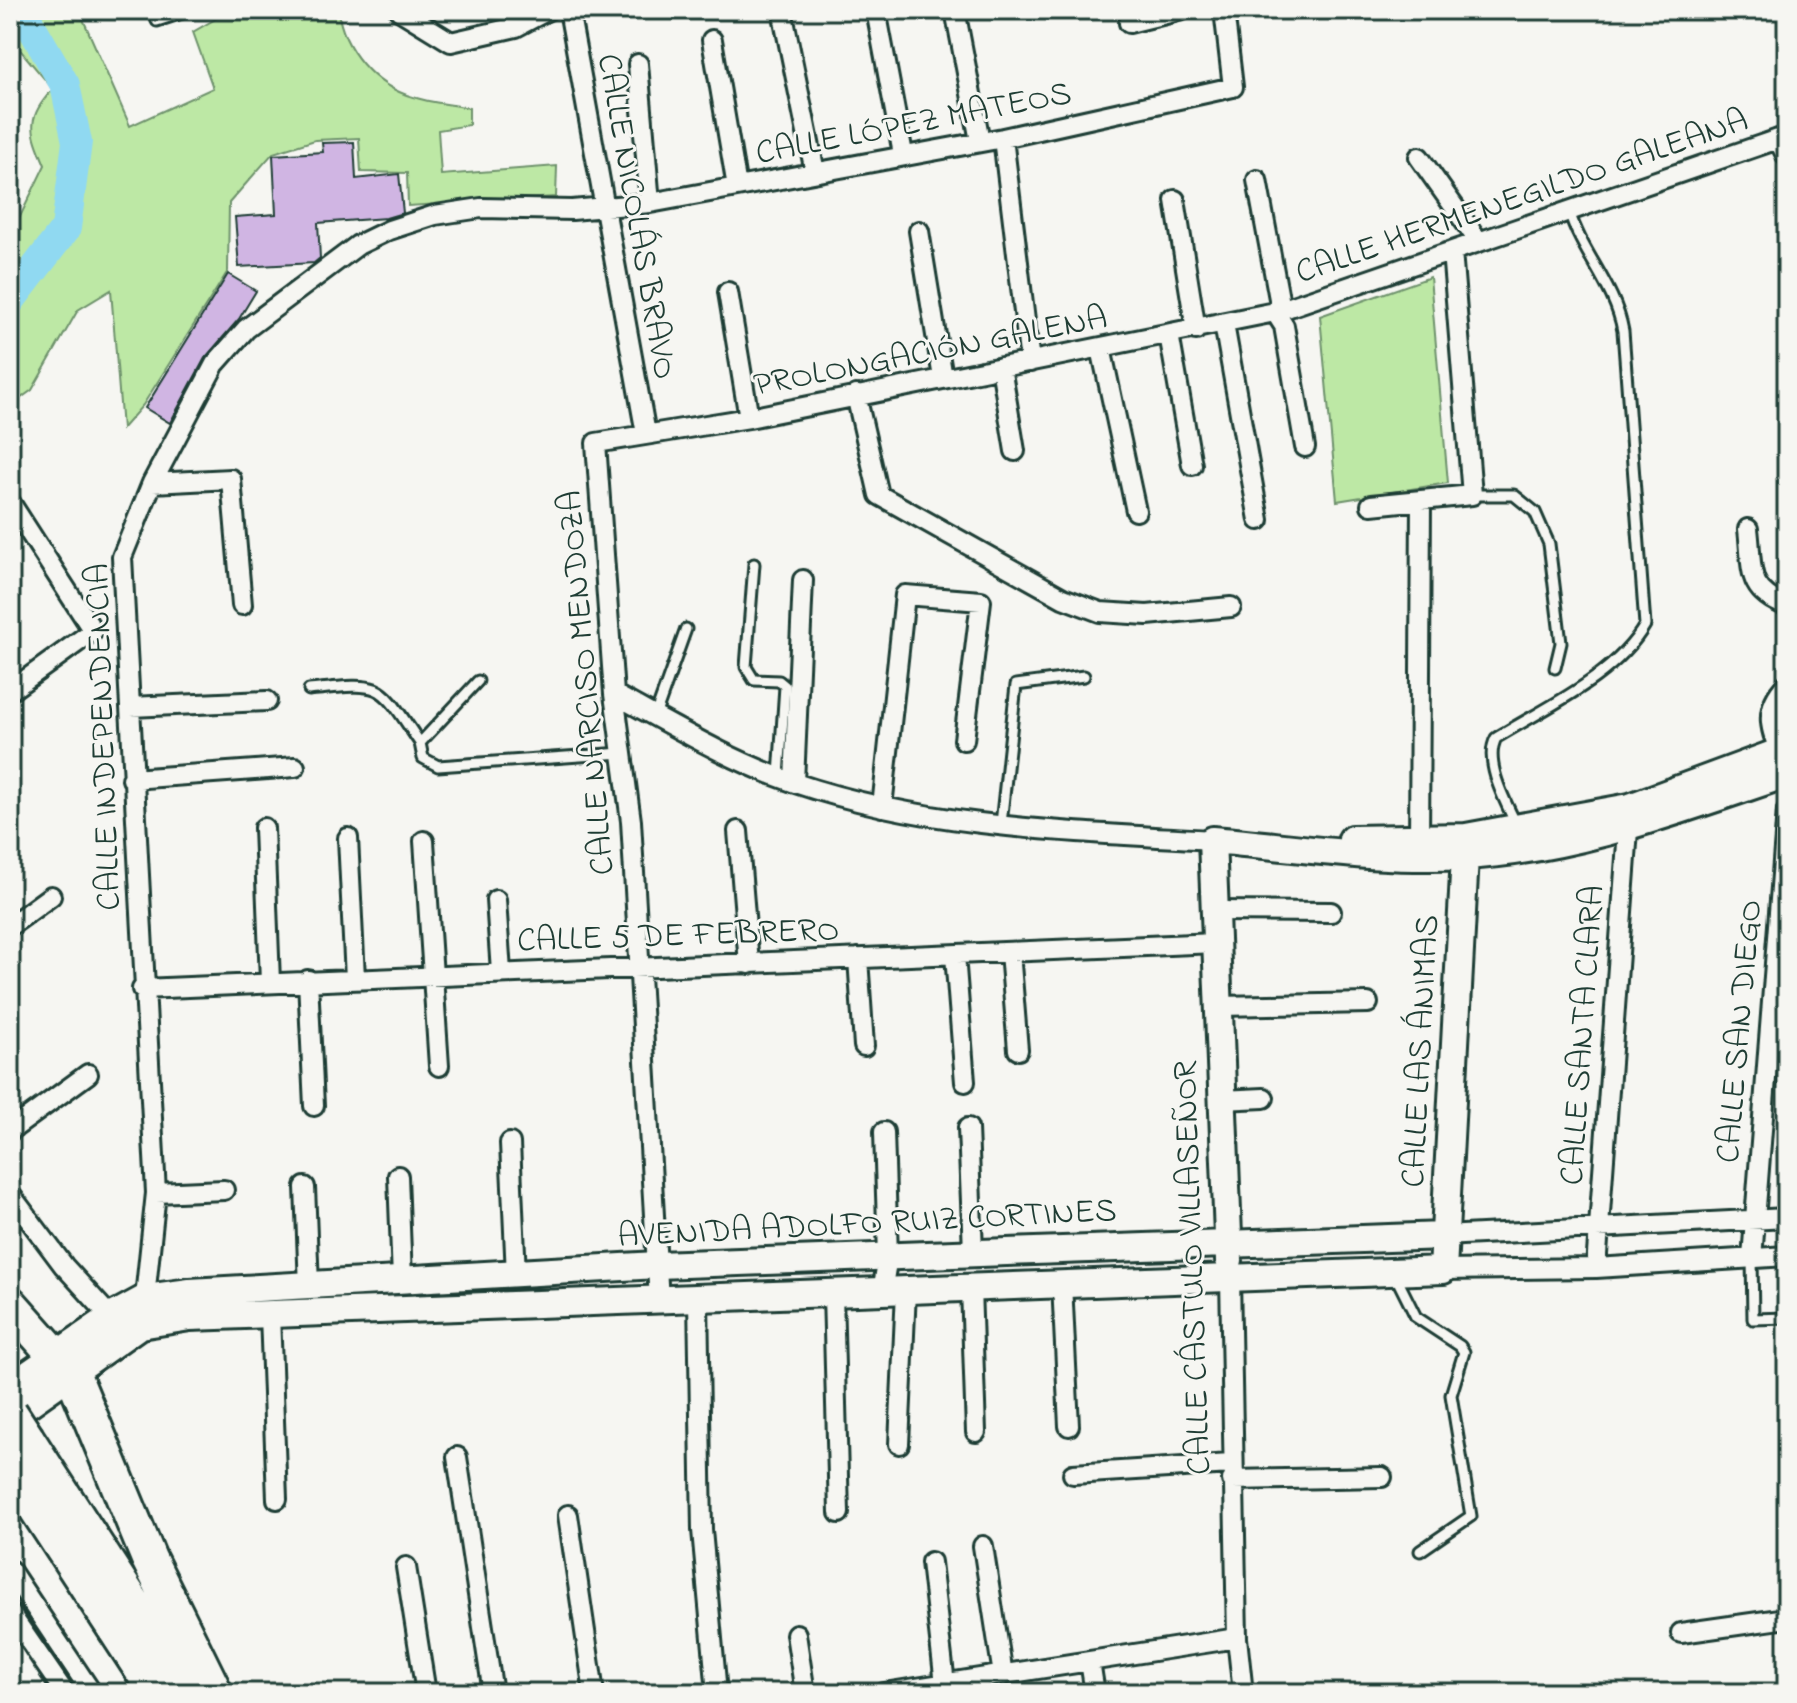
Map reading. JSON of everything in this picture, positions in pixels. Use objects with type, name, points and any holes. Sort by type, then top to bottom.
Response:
[{"type":"highway","points":[[10,1304],[65,1366],[149,1559],[215,1693]]},
{"type":"highway","points":[[16,1423],[191,1693]]},
{"type":"highway","points":[[10,1468],[157,1693]]},
{"type":"street","points":[[399,10],[451,42],[516,27],[548,10]]},
{"type":"street","name":"CALLE NICOLÁS BRAVO","points":[[569,10],[646,434]]},
{"type":"street","points":[[876,10],[903,154]]},
{"type":"street","points":[[955,10],[980,141]]},
{"type":"street","points":[[1129,23],[1182,10]]},
{"type":"street","name":"CALLE LÓPEZ MATEOS","points":[[604,206],[650,203],[1003,138],[1233,87],[1224,10]]},
{"type":"street","points":[[784,20],[815,172]]},
{"type":"street","points":[[712,40],[737,187]]},
{"type":"street","points":[[638,64],[650,203]]},
{"type":"street","points":[[1003,138],[1030,362]]},
{"type":"street","points":[[1783,138],[1787,157]]},
{"type":"street","name":"CALLE HERMENEGILDO GALEANA","points":[[1275,312],[1783,138]]},
{"type":"street","points":[[1419,157],[1479,242]]},
{"type":"street","points":[[1257,180],[1280,304],[1275,312],[1284,326],[1305,447]]},
{"type":"street","points":[[1175,200],[1196,330]]},
{"type":"street","name":"CALLE INDEPENDENCIA","points":[[146,1298],[156,1193],[142,989],[122,557],[152,483],[215,364],[246,329],[358,245],[435,215],[481,208],[572,210],[604,206]]},
{"type":"street","points":[[919,231],[943,378]]},
{"type":"street","points":[[1371,505],[1472,495],[1452,251]]},
{"type":"street","points":[[728,292],[749,418]]},
{"type":"street","name":"PROLONGACIÓN GALENA","points":[[596,443],[749,418],[1275,312]]},
{"type":"street","points":[[1224,324],[1259,520]]},
{"type":"street","points":[[1169,334],[1192,465]]},
{"type":"street","points":[[1101,348],[1136,511]]},
{"type":"street","points":[[1001,367],[1015,451]]},
{"type":"street","points":[[856,395],[879,495],[1063,598],[1100,612],[1160,615],[1231,607]]},
{"type":"street","name":"CALLE NARCISO MENDOZA","points":[[596,443],[614,694],[631,821],[659,1301]]},
{"type":"street","points":[[152,483],[231,479],[242,605]]},
{"type":"street","points":[[1419,847],[1421,500]]},
{"type":"street","points":[[10,502],[93,631],[10,691]]},
{"type":"street","points":[[1748,529],[1756,586],[1765,599],[1787,606]]},
{"type":"street","points":[[786,779],[803,580]]},
{"type":"street","points":[[882,807],[905,595],[981,601],[964,740]]},
{"type":"street","points":[[614,694],[717,751],[786,779],[882,807],[1001,824],[1318,849],[1345,839],[1419,847],[1465,846],[1521,851],[1629,817],[1785,760],[1770,730],[1769,708],[1787,684]]},
{"type":"street","points":[[130,707],[267,701]]},
{"type":"street","points":[[132,779],[295,767]]},
{"type":"street","name":"CALLE SAN DIEGO","points":[[1752,1258],[1787,810]]},
{"type":"street","points":[[1465,846],[1518,829],[1629,817]]},
{"type":"street","name":"CALLE SANTA CLARA","points":[[1596,1268],[1629,817]]},
{"type":"street","points":[[264,828],[270,982]]},
{"type":"street","points":[[738,831],[749,964]]},
{"type":"street","points":[[348,838],[355,978]]},
{"type":"street","name":"CALLE CÁSTULO VILLASEÑOR","points":[[1212,840],[1230,1278],[1231,1472],[1237,1638],[1243,1693]]},
{"type":"street","points":[[424,841],[439,1066]]},
{"type":"street","name":"CALLE LAS ÁNIMAS","points":[[1443,1270],[1465,846]]},
{"type":"street","points":[[10,926],[51,896]]},
{"type":"street","points":[[496,900],[501,972]]},
{"type":"street","points":[[1214,911],[1331,912]]},
{"type":"street","name":"CALLE 5 DE FEBRERO","points":[[142,989],[1216,943]]},
{"type":"street","points":[[1010,952],[1018,1050]]},
{"type":"street","points":[[955,955],[965,1082]]},
{"type":"street","points":[[858,958],[864,1046]]},
{"type":"street","points":[[308,980],[314,1106]]},
{"type":"street","points":[[1219,1006],[1368,1003]]},
{"type":"street","points":[[1767,1062],[1787,1061]]},
{"type":"street","points":[[10,1131],[88,1074]]},
{"type":"street","points":[[1222,1100],[1264,1098]]},
{"type":"street","points":[[968,1128],[973,1251]]},
{"type":"street","points":[[884,1132],[899,1444]]},
{"type":"street","points":[[510,1143],[516,1275]]},
{"type":"street","points":[[398,1176],[402,1279]]},
{"type":"street","points":[[305,1187],[309,1286]]},
{"type":"street","points":[[156,1193],[224,1190]]},
{"type":"street","points":[[10,1194],[64,1266],[126,1326]]},
{"type":"street","name":"AVENIDA ADOLFO RUIZ CORTINES","points":[[10,1387],[65,1366],[126,1326],[190,1304],[309,1286],[657,1265],[1443,1236],[1787,1218]]},
{"type":"street","name":"AVENIDA ADOLFO RUIZ CORTINES","points":[[126,1326],[146,1298],[270,1315],[1443,1270],[1596,1268],[1787,1256]]},
{"type":"street","points":[[568,1271],[569,1305]]},
{"type":"street","points":[[1062,1284],[1069,1426]]},
{"type":"street","points":[[971,1288],[976,1432]]},
{"type":"street","points":[[833,1294],[839,1513]]},
{"type":"street","points":[[698,1299],[702,1530],[717,1693]]},
{"type":"street","points":[[270,1315],[277,1499]]},
{"type":"street","name":"AVENIDA ADOLFO RUIZ CORTINES","points":[[16,1423],[65,1366]]},
{"type":"street","points":[[457,1457],[493,1693]]},
{"type":"street","points":[[1073,1474],[1231,1472],[1382,1477]]},
{"type":"street","points":[[568,1515],[594,1693]]},
{"type":"street","points":[[983,1546],[1003,1675]]},
{"type":"street","points":[[931,1562],[944,1678]]},
{"type":"street","points":[[406,1567],[426,1693]]},
{"type":"street","points":[[10,1570],[92,1693]]},
{"type":"street","points":[[10,1613],[65,1693]]},
{"type":"street","points":[[1681,1633],[1787,1618]]},
{"type":"street","points":[[796,1634],[805,1693]]},
{"type":"street","points":[[884,1693],[944,1678],[970,1686],[1003,1675],[1237,1638]]},
{"type":"street","points":[[10,1649],[39,1693]]},
{"type":"street","points":[[1090,1661],[1095,1693]]},
{"type":"lane","points":[[153,10],[157,21],[191,10]]},
{"type":"lane","points":[[1518,829],[1491,760],[1490,748],[1496,738],[1598,673],[1633,645],[1645,625],[1623,331],[1609,286],[1577,236],[1569,211]]},
{"type":"lane","points":[[1472,495],[1514,495],[1535,512],[1549,544],[1561,643],[1555,668]]},
{"type":"lane","points":[[754,564],[746,667],[754,680],[779,681],[785,686],[786,779]]},
{"type":"lane","points":[[655,716],[686,629]]},
{"type":"lane","points":[[1001,824],[1016,685],[1084,676]]},
{"type":"lane","points":[[420,743],[478,681]]},
{"type":"lane","points":[[309,690],[374,687],[385,693],[420,743],[423,758],[438,766],[622,753]]},
{"type":"lane","points":[[1752,1258],[1753,1319],[1787,1318]]},
{"type":"lane","points":[[1393,1272],[1416,1317],[1460,1346],[1464,1352],[1451,1395],[1471,1516],[1420,1551]]},
{"type":"green space","points":[[10,10],[79,10],[130,126],[213,88],[193,32],[231,10],[338,10],[346,38],[373,75],[399,92],[469,108],[469,125],[438,130],[441,175],[557,166],[556,197],[408,206],[407,173],[361,172],[359,138],[315,140],[273,153],[229,203],[228,271],[143,405],[122,429],[111,290],[78,310],[32,390],[10,406],[10,249],[14,229],[45,165],[33,125],[38,108],[53,89],[10,38]]},
{"type":"green space","points":[[1430,277],[1448,483],[1337,501],[1320,316]]},
{"type":"building","points":[[354,142],[356,179],[399,174],[403,213],[386,218],[318,223],[320,258],[314,263],[239,267],[235,217],[276,214],[273,155],[323,152],[322,143]]},
{"type":"building","points":[[228,274],[256,291],[239,319],[205,358],[170,423],[145,408]]},
{"type":"waterway","points":[[10,301],[66,228],[77,142],[65,85],[22,10]]}]
